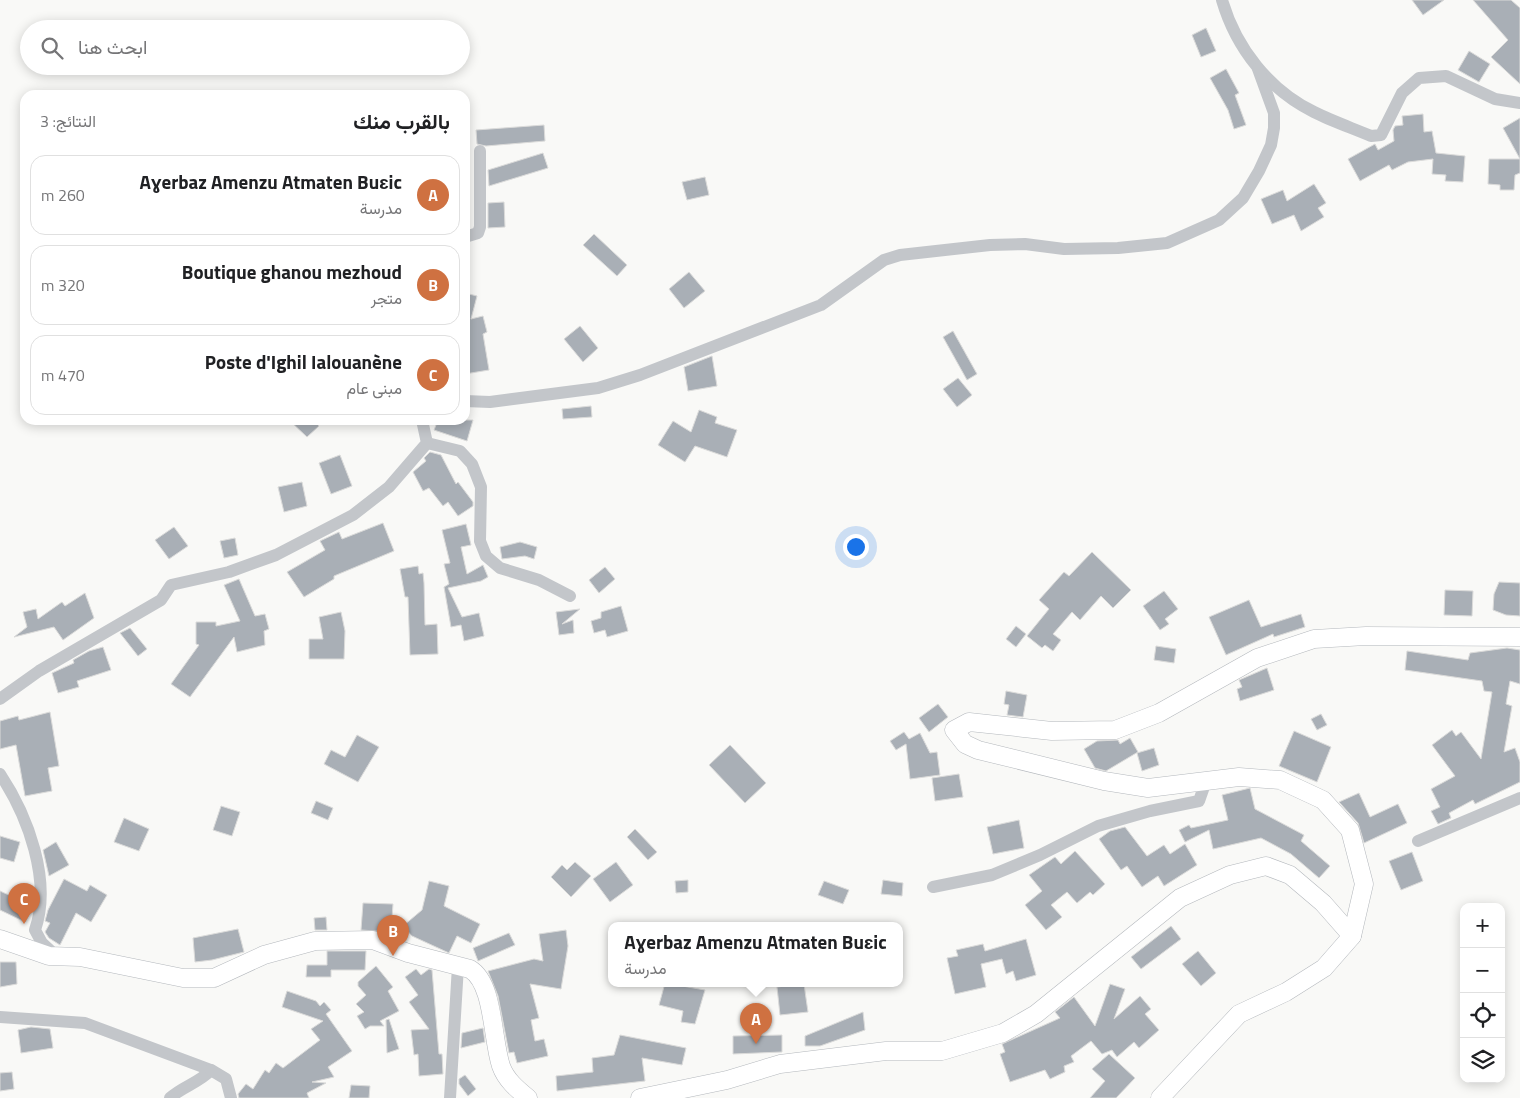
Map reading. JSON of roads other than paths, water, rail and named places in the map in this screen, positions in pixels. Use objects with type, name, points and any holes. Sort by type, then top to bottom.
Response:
[{"type":"street","points":[[1222,0],[1244,52],[1278,88],[1313,112],[1371,136],[1381,135],[1402,93],[1419,78],[1446,76],[1495,98],[1520,103]]},
{"type":"street","points":[[470,401],[490,402],[598,388],[640,375],[821,306],[884,260],[900,255],[990,245],[1025,244],[1064,249],[1118,248],[1167,243],[1219,220],[1243,198],[1259,171],[1271,145],[1274,112],[1258,69]]},
{"type":"street","points":[[470,236],[478,233],[480,227],[480,151]]},
{"type":"street","points":[[423,425],[427,442]]},
{"type":"street","points":[[427,442],[460,451],[472,464],[481,487],[480,542],[486,556],[500,568],[539,580],[570,596]]},
{"type":"street","points":[[0,700],[39,671],[161,600],[172,585],[230,572],[276,555],[353,516],[389,487],[427,442]]},
{"type":"street","points":[[1160,1098],[1239,1014],[1286,992],[1324,968],[1352,936],[1364,884],[1350,830],[1323,800],[1280,780],[1239,777],[1148,788],[1104,782],[978,750],[965,744],[954,730],[970,722],[1052,731],[1115,730],[1159,713],[1257,658],[1314,638],[1366,636],[1520,637]]},
{"type":"street","points":[[0,774],[22,811],[33,845],[43,895],[41,914],[35,930],[42,943],[56,956]]},
{"type":"street","points":[[933,887],[992,875],[1040,855],[1098,826],[1150,811],[1199,801],[1206,781]]},
{"type":"street","points":[[1418,841],[1520,798]]},
{"type":"street","points":[[640,1098],[728,1080],[780,1064],[886,1051],[942,1051],[1003,1033],[1036,1014],[1180,898],[1230,874],[1266,866],[1290,875],[1323,903],[1352,936]]},
{"type":"street","points":[[0,939],[48,956],[80,957],[183,978],[214,978],[264,955],[315,941],[374,940],[408,953],[458,966],[478,974],[490,1005],[492,1027],[501,1066],[514,1087],[528,1098]]},
{"type":"street","points":[[450,1098],[458,966]]},
{"type":"street","points":[[0,1017],[85,1022],[211,1070],[226,1079],[231,1098]]},
{"type":"street","points":[[170,1098],[179,1089],[201,1080],[211,1070]]},
{"type":"place","name":"Poste d'Ighil Ialouanène","points":[[24,924]]},
{"type":"place","name":"Boutique ghanou mezhoud","points":[[393,956]]},
{"type":"place","name":"Aɣerbaz Amenzu Atmaten Buɛic","points":[[756,1044]]}]
